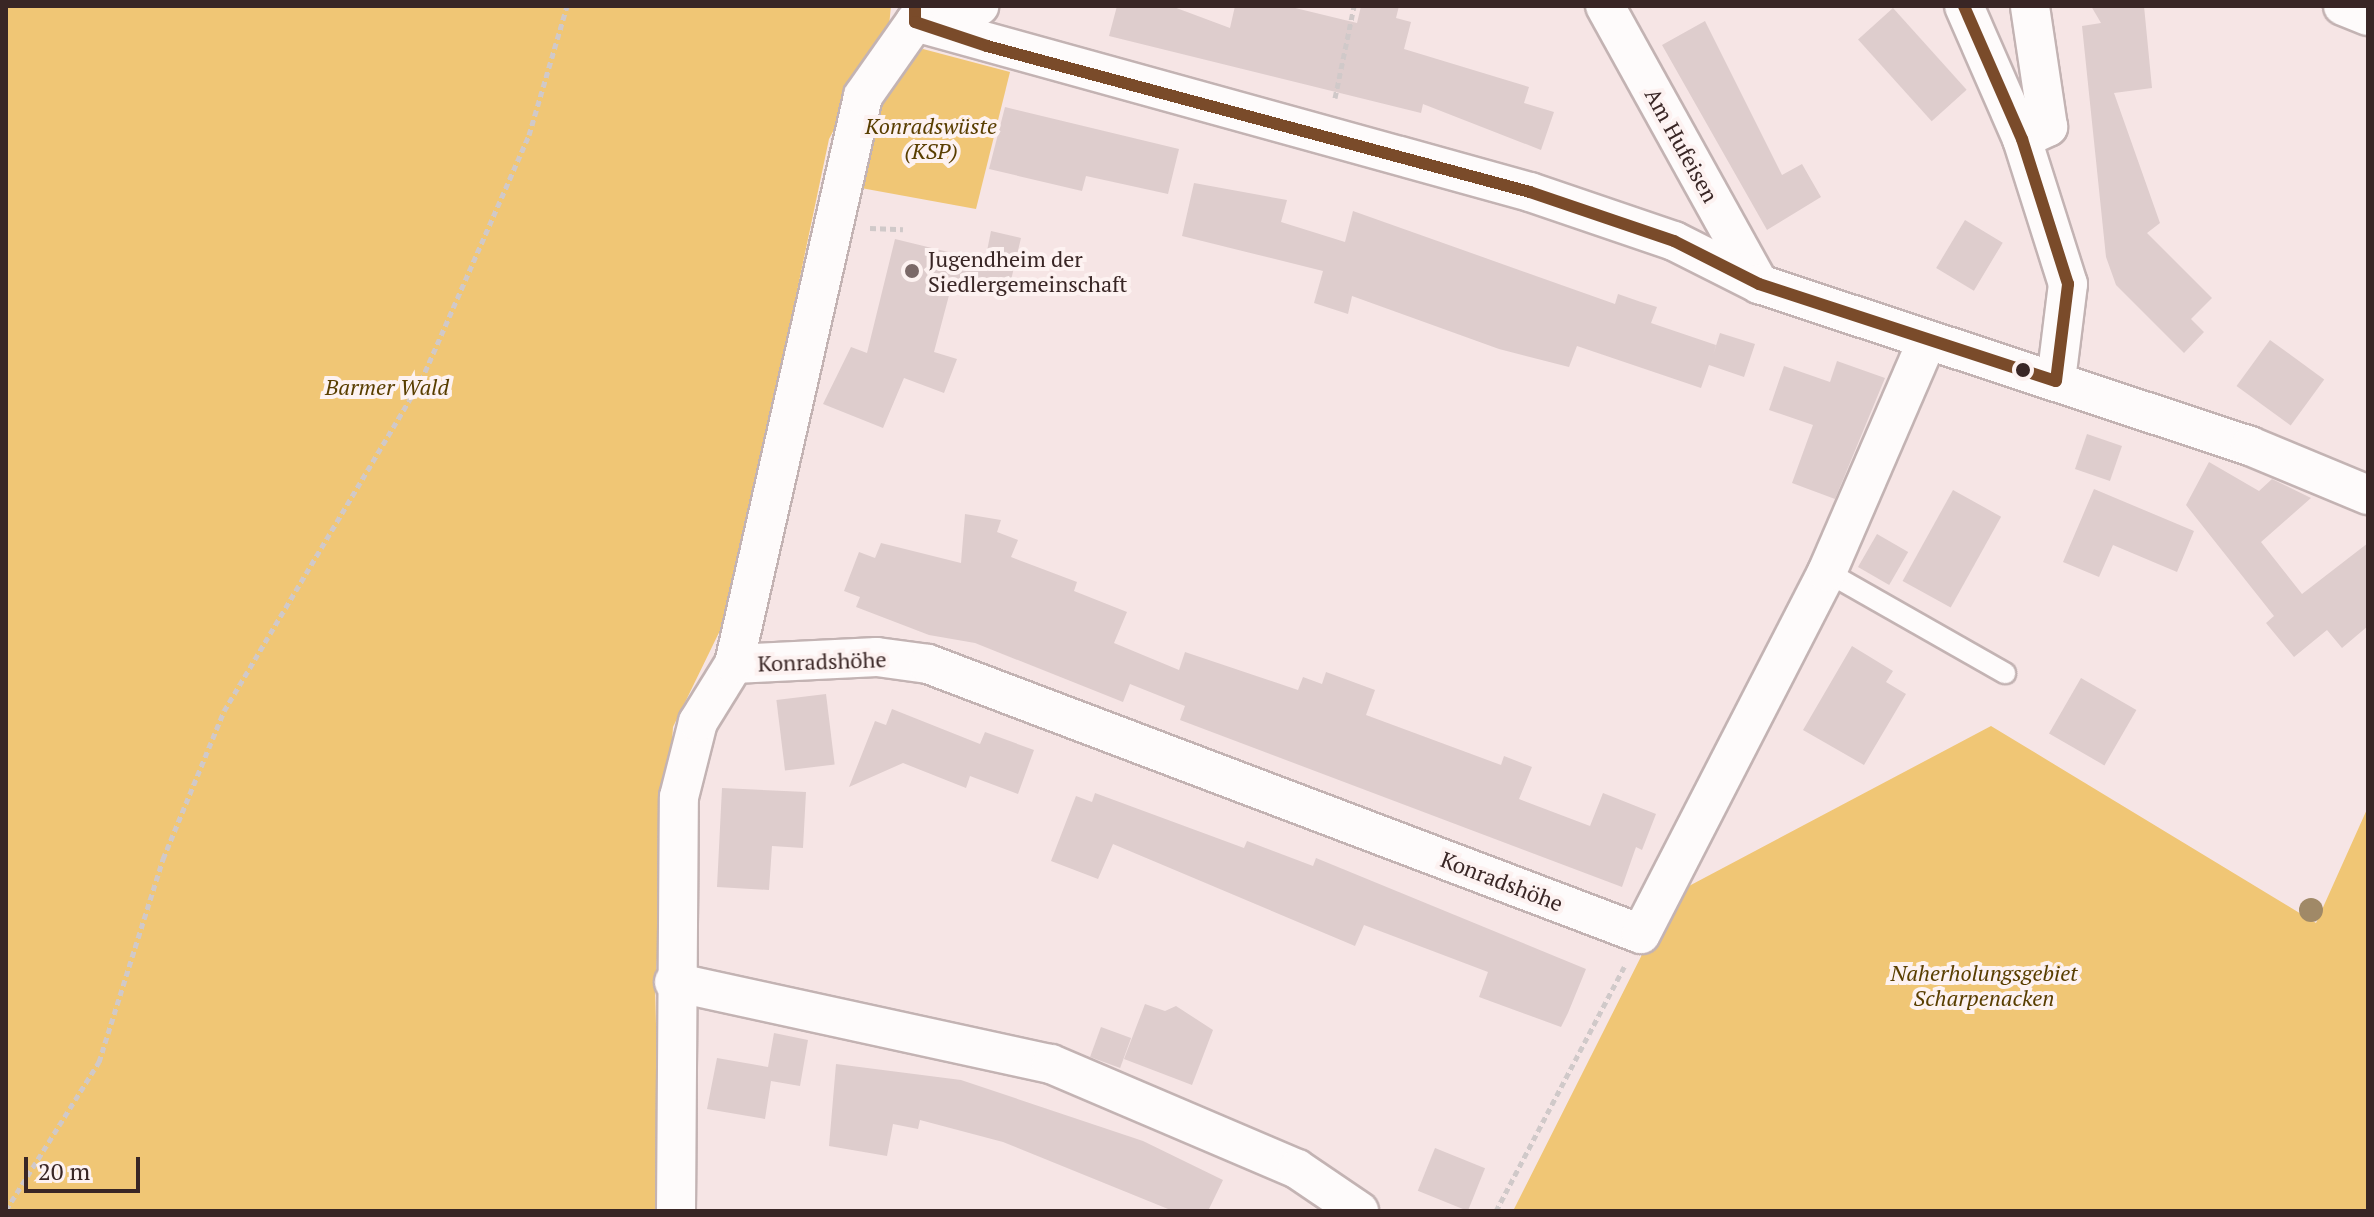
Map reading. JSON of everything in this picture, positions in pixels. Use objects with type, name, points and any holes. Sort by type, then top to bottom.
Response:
[{"type":"street","points":[[915,14],[950,21],[979,6]]},
{"type":"street","name":"Am Hufeisen","points":[[1605,6],[1759,284]]},
{"type":"street","points":[[1964,6],[2022,139],[2068,284],[2056,381]]},
{"type":"street","points":[[2022,139],[2048,127],[2030,6]]},
{"type":"street","points":[[2343,6],[2368,16]]},
{"type":"street","points":[[915,14],[1660,236],[1759,284],[2250,446],[2368,495]]},
{"type":"street","name":"Konradshöhe","points":[[676,1211],[674,982],[679,797],[698,722],[734,664],[863,96],[915,14]]},
{"type":"street","points":[[1641,934],[1827,572],[1927,341]]},
{"type":"street","name":"Konradshöhe","points":[[734,664],[877,657],[928,664],[1641,934]]},
{"type":"street","points":[[674,982],[1051,1064],[1297,1169],[1359,1211]]},
{"type":"lane","points":[[1827,572],[2005,673]]},
{"type":"path","points":[[6,1210],[99,1062],[163,859],[224,711],[421,381],[529,135],[567,6]]},
{"type":"path","points":[[1327,135],[1354,6]]},
{"type":"path","points":[[1496,1211],[1641,934]]},
{"type":"green space","name":"Barmer Wald","points":[[6,6],[891,6],[889,26],[829,139],[730,610],[673,727],[655,987],[661,1211],[6,1211]]},
{"type":"green space","name":"Konradswüste (KSP)","points":[[923,49],[1010,72],[976,209],[861,188],[885,91],[903,59]]},
{"type":"green space","name":"Naherholungsgebiet Scharpenacken","points":[[1991,726],[2316,923],[2368,807],[2368,1211],[1513,1211],[1672,895]]},
{"type":"building","points":[[1117,6],[1171,6],[1230,28],[1235,6],[1287,6],[1357,23],[1361,6],[1399,6],[1396,18],[1411,22],[1404,49],[1529,87],[1524,103],[1554,112],[1541,150],[1423,104],[1421,113],[1109,36]]},
{"type":"building","points":[[2091,6],[2144,6],[2152,88],[2114,93],[2160,223],[2147,233],[2212,298],[2191,319],[2204,332],[2184,353],[2116,285],[2106,257],[2082,26],[2101,23]]},
{"type":"building","points":[[1893,8],[1967,90],[1932,121],[1858,39]]},
{"type":"building","points":[[1705,21],[1782,175],[1802,164],[1821,197],[1767,230],[1662,45]]},
{"type":"building","points":[[1005,107],[1179,149],[1168,194],[1086,176],[1082,191],[989,169]]},
{"type":"building","points":[[1194,183],[1287,200],[1281,222],[1345,242],[1353,211],[1615,304],[1618,294],[1657,307],[1651,323],[1716,345],[1713,355],[1720,333],[1755,344],[1744,377],[1709,365],[1701,388],[1577,346],[1569,367],[1499,349],[1352,296],[1348,314],[1314,303],[1323,271],[1182,236]]},
{"type":"building","points":[[1965,220],[2003,243],[1974,291],[1936,268]]},
{"type":"building","points":[[991,231],[1021,238],[1007,297],[952,284],[934,352],[957,359],[944,393],[904,378],[883,428],[823,404],[851,347],[867,353],[895,239],[985,261]]},
{"type":"building","points":[[2270,340],[2324,379],[2291,425],[2236,386]]},
{"type":"building","points":[[1837,361],[1885,378],[1835,499],[1792,483],[1813,425],[1769,410],[1784,366],[1830,382]]},
{"type":"building","points":[[2087,434],[2122,446],[2110,481],[2075,469]]},
{"type":"building","points":[[2209,462],[2259,491],[2272,479],[2311,498],[2261,542],[2302,594],[2368,543],[2368,626],[2342,648],[2327,630],[2294,657],[2266,623],[2274,616],[2186,505]]},
{"type":"building","points":[[2094,489],[2194,531],[2177,572],[2113,545],[2099,577],[2063,562]]},
{"type":"building","points":[[1953,490],[2001,517],[1951,608],[1903,581]]},
{"type":"building","points":[[965,514],[1001,520],[997,532],[1018,540],[1011,557],[1077,582],[1074,591],[1127,612],[1114,643],[1179,670],[1185,652],[1298,690],[1303,677],[1322,684],[1326,672],[1375,690],[1366,715],[1501,765],[1504,756],[1532,767],[1519,799],[1590,826],[1603,793],[1656,814],[1642,850],[1636,847],[1622,887],[1180,720],[1185,706],[1130,684],[1123,702],[975,643],[929,635],[856,607],[860,597],[844,591],[859,552],[875,558],[881,543],[961,563]]},
{"type":"building","points":[[1877,534],[1908,552],[1889,585],[1858,567]]},
{"type":"building","points":[[1852,646],[1893,671],[1886,682],[1906,694],[1864,765],[1803,730]]},
{"type":"building","points":[[2081,678],[2136,710],[2104,765],[2049,733]]},
{"type":"building","points":[[826,694],[835,764],[785,771],[776,700]]},
{"type":"building","points":[[892,709],[980,744],[985,732],[1034,750],[1018,794],[970,776],[966,788],[903,763],[849,787],[875,721],[886,725]]},
{"type":"building","points":[[722,788],[806,792],[803,848],[772,846],[769,890],[717,887]]},
{"type":"building","points":[[1095,793],[1244,848],[1247,841],[1313,866],[1316,858],[1586,969],[1568,1013],[1561,1027],[1479,997],[1488,972],[1364,925],[1355,946],[1113,844],[1098,879],[1051,861],[1076,796],[1092,802]]},
{"type":"building","points":[[1145,1004],[1165,1011],[1176,1006],[1213,1030],[1192,1085],[1124,1059]]},
{"type":"building","points":[[1101,1027],[1131,1038],[1120,1068],[1090,1057]]},
{"type":"building","points":[[774,1033],[808,1040],[800,1086],[771,1081],[765,1119],[707,1109],[717,1058],[768,1067]]},
{"type":"building","points":[[836,1064],[961,1080],[1143,1141],[1223,1180],[1208,1211],[1173,1211],[1003,1142],[920,1120],[918,1129],[893,1124],[887,1156],[829,1146]]},
{"type":"building","points":[[1435,1148],[1485,1168],[1468,1211],[1418,1191]]},
{"type":"transit line","points":[[915,6],[915,22],[987,46],[1530,192],[1674,241],[1759,284],[2056,381],[2068,284],[2022,139],[1964,6]]},
{"type":"place","name":"Jugendheim der Siedlergemeinschaft","points":[[912,271]]}]
